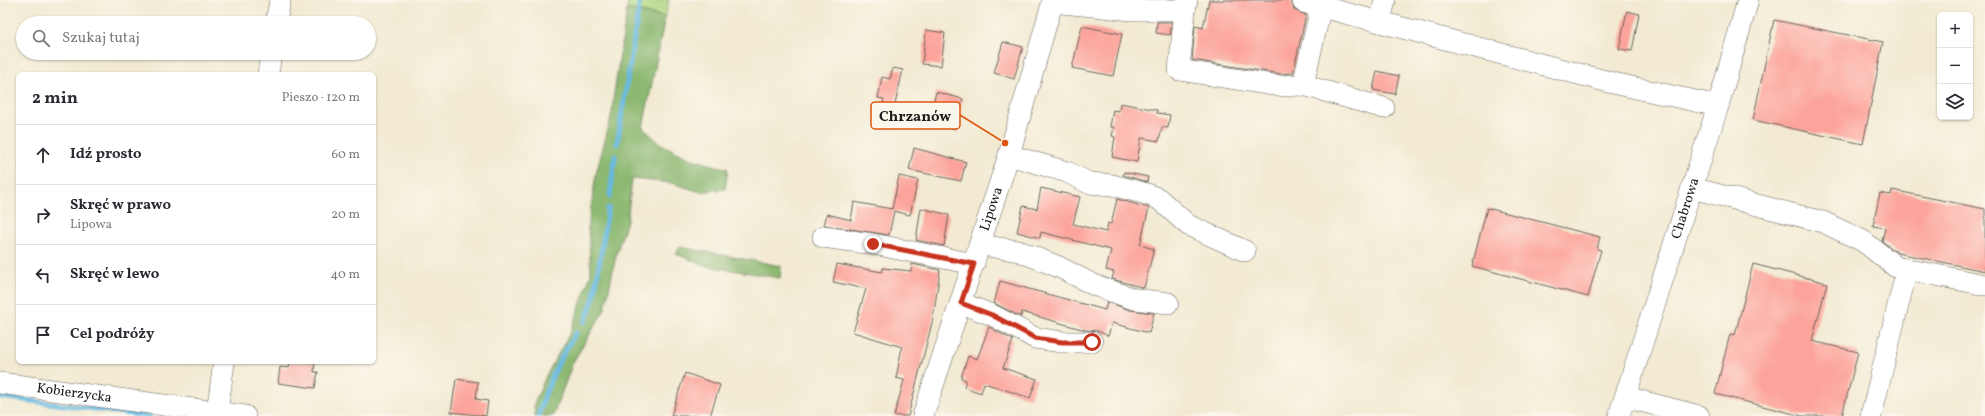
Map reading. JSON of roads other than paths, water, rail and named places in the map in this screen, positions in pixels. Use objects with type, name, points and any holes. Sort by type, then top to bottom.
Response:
[{"type":"street","points":[[277,16],[280,0]]},
{"type":"street","points":[[1380,22],[1385,0]]},
{"type":"street","name":"Chabrowa","points":[[1622,406],[1718,106],[1748,0]]},
{"type":"street","points":[[1052,1],[1134,5],[1186,5],[1179,70],[1280,86],[1303,85],[1384,108]]},
{"type":"street","name":"Lipowa","points":[[923,416],[978,254],[1009,156],[1052,1]]},
{"type":"street","points":[[1303,85],[1312,5],[1613,83],[1718,106]]},
{"type":"street","points":[[268,72],[270,60]]},
{"type":"street","points":[[1009,156],[1067,172],[1089,182],[1112,185],[1147,194],[1159,199],[1188,225],[1245,251]]},
{"type":"street","points":[[1692,188],[1823,222],[1863,241],[1896,267],[1985,285]]},
{"type":"street","points":[[823,237],[978,254],[1019,251],[1059,267],[1094,285],[1128,298],[1168,303]]},
{"type":"street","points":[[1871,416],[1906,269]]},
{"type":"street","points":[[961,303],[992,315],[1035,338],[1062,342],[1092,342]]},
{"type":"street","points":[[215,412],[219,399],[224,364]]},
{"type":"street","name":"Kobierzycka","points":[[0,383],[245,416]]},
{"type":"street","points":[[1622,406],[1699,416]]},
{"type":"waterway","points":[[617,144],[640,0]]},
{"type":"waterway","points":[[610,196],[615,156]]},
{"type":"waterway","points":[[585,322],[594,297],[608,208]]},
{"type":"waterway","points":[[538,416],[545,393],[554,373],[563,354],[576,333]]},
{"type":"waterway","points":[[0,397],[150,416]]},
{"type":"place","name":"Chrzanów","points":[[1005,143]]}]
